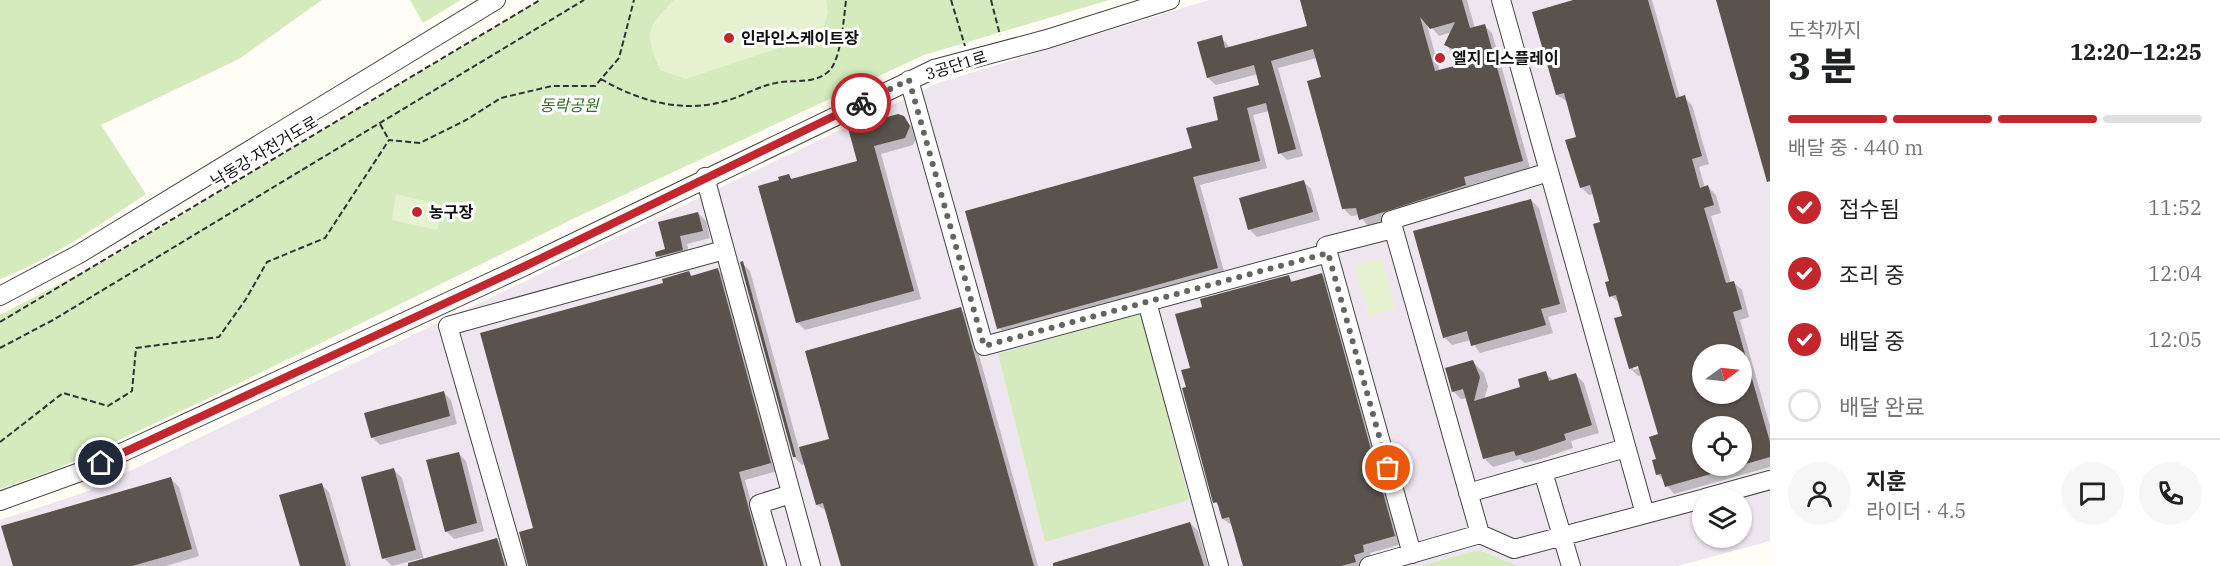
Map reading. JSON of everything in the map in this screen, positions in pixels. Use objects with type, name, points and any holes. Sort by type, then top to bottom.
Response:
[{"type":"street","points":[[0,296],[80,254],[496,0]]},
{"type":"street","name":"3공단1로","points":[[0,501],[80,472],[523,267],[705,177],[934,69],[1170,0]]},
{"type":"street","points":[[1501,0],[1645,514]]},
{"type":"street","points":[[909,80],[984,346],[1328,253]]},
{"type":"street","points":[[1480,534],[1390,220],[1549,172]]},
{"type":"street","points":[[705,177],[811,566]]},
{"type":"street","points":[[1393,229],[1326,246],[1412,554]]},
{"type":"street","points":[[517,566],[448,326],[724,250]]},
{"type":"street","points":[[1147,302],[1219,566]]},
{"type":"street","points":[[1468,493],[1626,448]]},
{"type":"street","points":[[1543,472],[1571,566]]},
{"type":"street","points":[[1741,488],[1770,480]]},
{"type":"street","points":[[777,566],[759,504],[791,494]]},
{"type":"street","points":[[1369,566],[1480,534],[1514,549],[1692,501]]},
{"type":"path","name":"낙동강 자전거도로","points":[[0,322],[540,0]]},
{"type":"path","points":[[0,348],[53,320],[584,0]]},
{"type":"path","points":[[389,140],[420,143],[466,120],[501,98],[552,86],[595,86],[619,58],[634,0]]},
{"type":"path","points":[[601,79],[624,92],[678,107],[705,107],[778,82],[807,81],[821,77],[831,69],[843,32],[846,0]]},
{"type":"path","points":[[951,0],[969,60]]},
{"type":"path","points":[[991,0],[1004,50]]},
{"type":"path","points":[[380,124],[389,140]]},
{"type":"path","points":[[0,442],[63,393],[108,405],[132,391],[136,348],[219,337],[246,299],[267,262],[325,237],[389,140]]},
{"type":"shaded area","points":[[1209,0],[1770,0],[1770,541],[1752,546],[1752,488],[1692,488],[1692,548],[1744,548],[1678,566],[0,566],[0,520],[86,492],[938,83]]},
{"type":"green space","points":[[0,0],[322,0],[239,59],[101,125],[146,194],[57,251],[0,279]]},
{"type":"green space","points":[[410,0],[461,0],[423,23]]},
{"type":"green space","name":"동락공원","points":[[540,0],[1109,0],[924,55],[581,215],[207,399],[59,468],[0,489],[0,315],[113,256]]},
{"type":"green space","name":"인라인스케이트장","points":[[674,0],[826,0],[828,13],[821,34],[686,79],[660,70],[650,39],[650,32],[657,18]]},
{"type":"green space","name":"농구장","points":[[396,194],[442,205],[437,230],[392,220]]},
{"type":"green space","points":[[1381,258],[1395,309],[1369,316],[1355,266]]},
{"type":"green space","points":[[1141,313],[1189,500],[1045,542],[998,354]]},
{"type":"green space","points":[[1479,550],[1517,566],[1421,566]]},
{"type":"building","points":[[1300,0],[1462,0],[1470,28],[1485,24],[1523,161],[1464,177],[1466,185],[1359,220],[1356,208],[1342,209],[1307,81],[1321,77],[1313,49],[1271,61],[1296,149],[1278,154],[1266,103],[1247,108],[1260,161],[1193,177],[1218,268],[997,329],[965,211],[1192,148],[1186,128],[1218,120],[1213,97],[1259,85],[1254,65],[1207,78],[1197,42],[1222,35],[1225,48],[1307,26]],"holes":[[[1420,17],[1430,29],[1455,22],[1444,45],[1477,60],[1435,71]]]},
{"type":"building","points":[[1573,0],[1648,0],[1676,98],[1685,95],[1702,156],[1692,159],[1700,188],[1708,185],[1714,205],[1704,208],[1726,283],[1734,281],[1742,309],[1733,312],[1742,344],[1692,344],[1692,404],[1752,404],[1752,379],[1770,442],[1770,457],[1752,462],[1752,416],[1692,416],[1692,476],[1704,476],[1665,487],[1661,474],[1656,475],[1652,460],[1656,459],[1649,437],[1658,434],[1638,366],[1629,369],[1614,318],[1622,316],[1616,295],[1609,297],[1605,282],[1609,281],[1593,224],[1600,222],[1590,185],[1580,188],[1565,140],[1576,137],[1564,93],[1556,95],[1532,12]]},
{"type":"building","points":[[1716,0],[1770,0],[1770,181],[1767,182]]},
{"type":"building","points":[[898,114],[904,116],[910,126],[905,138],[874,146],[914,291],[796,323],[758,186],[779,180],[778,177],[789,174],[791,179],[857,161],[848,128]]},
{"type":"building","points":[[1304,180],[1313,212],[1248,230],[1239,198]]},
{"type":"building","points":[[1531,199],[1560,304],[1541,309],[1546,325],[1471,346],[1467,331],[1443,338],[1413,231]]},
{"type":"building","points":[[698,212],[703,231],[680,236],[683,250],[656,257],[655,252],[665,249],[658,222]]},
{"type":"building","points":[[743,261],[796,457],[793,457],[740,262]]},
{"type":"building","points":[[718,268],[771,463],[739,472],[764,566],[528,566],[519,532],[533,528],[480,333],[663,283],[662,279],[689,271],[691,276]]},
{"type":"building","points":[[1322,273],[1395,536],[1363,545],[1364,552],[1354,555],[1356,562],[1341,566],[1243,566],[1229,517],[1222,519],[1217,502],[1213,503],[1182,388],[1186,387],[1181,370],[1190,368],[1175,314],[1202,307],[1200,299],[1289,275],[1291,282]]},
{"type":"building","points":[[961,307],[1034,566],[841,566],[823,503],[816,505],[799,447],[829,439],[805,351]]},
{"type":"building","points":[[1473,360],[1480,377],[1474,401],[1520,387],[1518,379],[1546,371],[1549,381],[1576,373],[1592,425],[1564,434],[1566,440],[1533,451],[1516,456],[1514,451],[1483,459],[1463,389],[1452,392],[1445,368]]},
{"type":"building","points":[[444,391],[450,416],[371,438],[364,413]]},
{"type":"building","points":[[459,452],[477,523],[445,532],[426,460]]},
{"type":"building","points":[[394,468],[416,550],[382,559],[361,477]]},
{"type":"building","points":[[171,477],[192,549],[132,566],[13,566],[1,526]]},
{"type":"building","points":[[322,483],[346,566],[300,566],[279,495]]},
{"type":"building","points":[[1190,522],[1204,566],[1053,566],[1053,563]]},
{"type":"building","points":[[497,538],[505,566],[408,566],[408,563]]},
{"type":"way so far","points":[[861,103],[909,80],[984,346],[1328,253],[1388,468]]},
{"type":"place","name":"인라인스케이트장","points":[[729,38]]},
{"type":"place","name":"엘지 디스플레이","points":[[1440,58]]},
{"type":"place","name":"농구장","points":[[417,212]]},
{"type":"route","points":[[101,463],[523,267],[861,103]]}]
